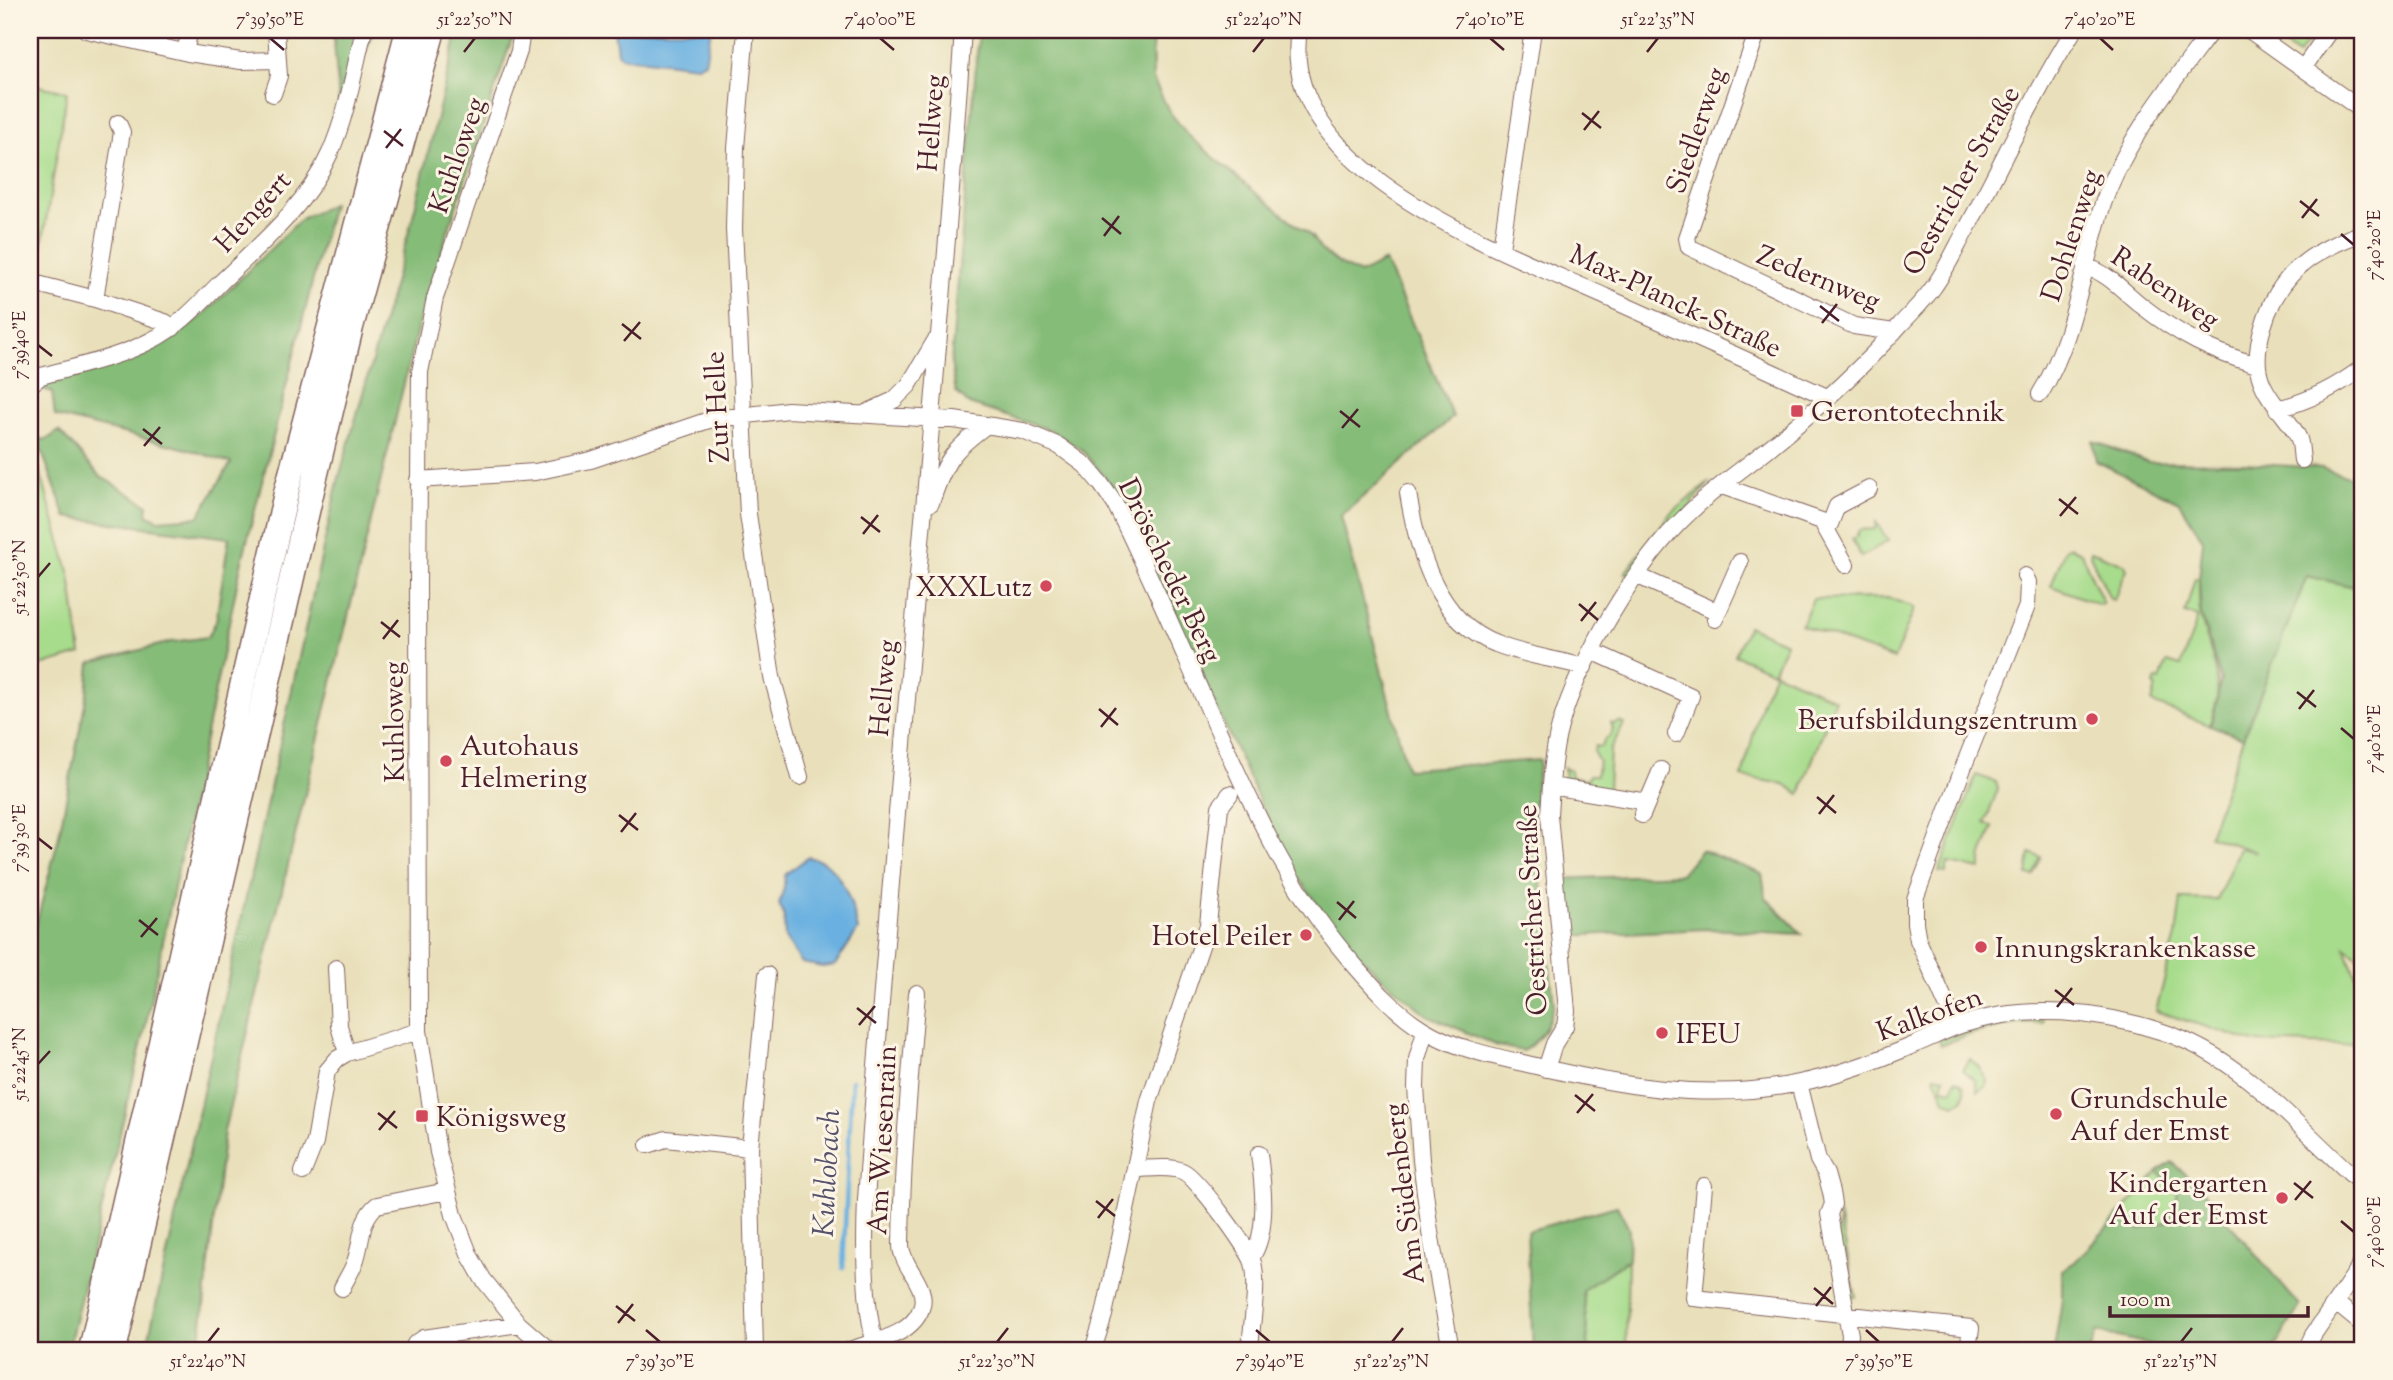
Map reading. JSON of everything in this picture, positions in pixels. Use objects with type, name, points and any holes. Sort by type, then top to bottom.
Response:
[{"type":"highway","points":[[90,1350],[287,489],[408,30]]},
{"type":"highway","points":[[114,1350],[351,327],[433,30]]},
{"type":"street","points":[[86,30],[241,61],[278,60]]},
{"type":"street","points":[[186,52],[190,30]]},
{"type":"street","points":[[273,94],[279,76],[276,30]]},
{"type":"street","name":"Hengert","points":[[30,385],[41,376],[150,341],[173,328],[302,200],[330,153],[364,30]]},
{"type":"street","name":"Kuhloweg","points":[[522,30],[519,51],[435,298],[420,372],[419,1031],[431,1114],[447,1191],[470,1256],[483,1279],[519,1324],[549,1350]]},
{"type":"street","name":"Zur Helle","points":[[746,30],[736,148],[734,229],[748,513],[772,677],[800,777]]},
{"type":"street","name":"Hellweg","points":[[875,1346],[864,1245],[866,1200],[963,30]]},
{"type":"street","name":"Max-Planck-Straße","points":[[1299,30],[1299,75],[1311,106],[1325,129],[1383,184],[1410,204],[1501,249],[1829,398]]},
{"type":"street","points":[[1501,249],[1533,30]]},
{"type":"street","name":"Siedlerweg","points":[[1689,247],[1686,238],[1758,30]]},
{"type":"street","name":"Oestricher Straße","points":[[1546,1069],[1554,1044],[1566,1026],[1567,1011],[1549,816],[1551,786],[1560,727],[1572,693],[1592,651],[1609,620],[1666,536],[1688,513],[1829,398],[1894,332],[1935,285],[2074,30]]},
{"type":"street","name":"Dohlenweg","points":[[2040,394],[2061,350],[2096,226],[2118,170],[2154,108],[2212,30]]},
{"type":"street","points":[[2249,30],[2363,111]]},
{"type":"street","points":[[2304,67],[2330,30]]},
{"type":"street","points":[[95,299],[122,132],[118,122]]},
{"type":"street","points":[[2302,460],[2299,439],[2265,391],[2258,365],[2261,333],[2267,312],[2279,288],[2308,258],[2335,243],[2363,233]]},
{"type":"street","name":"Zedernweg","points":[[1689,247],[1854,326],[1894,332]]},
{"type":"street","name":"Rabenweg","points":[[2085,266],[2100,270],[2142,306],[2192,340],[2214,352],[2258,365]]},
{"type":"street","points":[[30,282],[95,299],[165,322],[173,328]]},
{"type":"street","points":[[863,414],[894,400],[909,385],[938,335]]},
{"type":"street","points":[[2277,409],[2312,399],[2363,367]]},
{"type":"street","name":"Dröscheder Berg","points":[[418,480],[535,471],[591,460],[709,420],[788,410],[971,422],[1023,431],[1059,446],[1085,465],[1101,484],[1123,521],[1232,761],[1283,867],[1306,904],[1359,971],[1394,1007],[1426,1031]]},
{"type":"street","points":[[924,524],[943,469],[953,453],[987,425]]},
{"type":"street","points":[[1722,486],[1830,524],[1837,506],[1869,489]]},
{"type":"street","points":[[1408,494],[1412,521],[1437,591],[1448,608],[1469,628],[1494,644],[1584,667]]},
{"type":"street","points":[[1822,522],[1846,565]]},
{"type":"street","points":[[1638,576],[1716,617],[1740,562]]},
{"type":"street","points":[[1956,1026],[1918,940],[1915,899],[2027,606],[2028,582],[2025,576]]},
{"type":"street","points":[[1592,651],[1691,696],[1676,734]]},
{"type":"street","name":"Oestricher Straße","points":[[1551,786],[1644,808],[1661,770]]},
{"type":"street","points":[[1093,1350],[1104,1315],[1149,1101],[1208,925],[1220,807],[1230,794]]},
{"type":"street","points":[[336,968],[339,1026],[347,1053]]},
{"type":"street","points":[[755,1350],[750,1148],[767,975]]},
{"type":"street","name":"Am Wiesenrain","points":[[875,1346],[916,1320],[922,1307],[922,1295],[901,1251],[904,1159],[917,993]]},
{"type":"street","name":"Kalkofen","points":[[1546,1069],[1648,1088],[1693,1092],[1759,1089],[1799,1083],[1856,1067],[1956,1026],[2008,1013],[2089,1015],[2165,1032],[2211,1053],[2241,1072],[2363,1185]]},
{"type":"street","points":[[303,1172],[315,1142],[327,1071],[337,1059],[347,1053],[419,1031]]},
{"type":"street","points":[[1426,1031],[1468,1050],[1546,1069]]},
{"type":"street","name":"Am Südenberg","points":[[1426,1031],[1418,1059],[1416,1087],[1421,1160],[1430,1232],[1451,1350]]},
{"type":"street","points":[[1799,1083],[1818,1160],[1826,1174],[1831,1192],[1833,1204],[1829,1214],[1847,1314],[1849,1350]]},
{"type":"street","points":[[648,1145],[666,1139],[750,1148]]},
{"type":"street","points":[[1251,1258],[1259,1248],[1262,1231],[1259,1154]]},
{"type":"street","points":[[1136,1169],[1180,1170],[1188,1173],[1251,1258],[1254,1275],[1250,1350]]},
{"type":"street","points":[[1704,1186],[1693,1298],[1970,1328],[1968,1350]]},
{"type":"street","points":[[342,1288],[355,1262],[364,1220],[377,1205],[447,1191]]},
{"type":"street","points":[[2306,1350],[2363,1262]]},
{"type":"street","points":[[2336,1303],[2363,1325]]},
{"type":"street","points":[[412,1350],[415,1344],[424,1338],[519,1324]]},
{"type":"street","points":[[850,1350],[875,1346]]},
{"type":"green space","points":[[333,30],[374,30],[340,115]]},
{"type":"green space","points":[[458,30],[512,30],[512,38],[421,313],[224,1131],[199,1350],[146,1350],[338,481],[412,220]]},
{"type":"green space","points":[[979,30],[1152,30],[1153,79],[1169,111],[1188,135],[1312,237],[1321,250],[1339,264],[1360,274],[1385,261],[1453,417],[1341,516],[1407,769],[1540,760],[1535,791],[1535,826],[1554,1005],[1543,1031],[1523,1051],[1498,1046],[1427,1015],[1381,977],[1337,932],[1295,873],[1263,809],[1118,493],[1082,450],[1050,430],[969,404],[956,392],[951,363]]},
{"type":"green space","points":[[2264,30],[2313,30],[2316,32],[2298,55]]},
{"type":"green space","points":[[30,84],[67,92],[38,270],[30,269]]},
{"type":"green space","points":[[332,204],[241,565],[144,1033],[68,1350],[30,1350],[30,948],[58,840],[87,693],[90,663],[171,642],[208,637],[216,621],[229,538],[66,517],[37,438],[46,440],[59,431],[100,476],[148,505],[147,514],[158,520],[198,517],[231,463],[187,449],[55,416],[52,392],[37,387],[130,359],[170,340],[200,318],[301,219]]},
{"type":"green space","points":[[2093,441],[2148,462],[2243,463],[2322,468],[2363,482],[2363,589],[2307,576],[2243,738],[2210,725],[2221,680],[2201,614],[2199,578],[2203,540],[2179,502],[2096,461]]},
{"type":"green space","points":[[30,444],[70,575],[81,654],[30,669]]},
{"type":"green space","points":[[1710,482],[1632,574],[1625,573],[1670,514]]},
{"type":"green space","points":[[1876,522],[1888,541],[1861,557],[1852,539],[1859,530],[1875,529]]},
{"type":"green space","points":[[2070,547],[2081,552],[2103,603],[2100,605],[2051,586],[2065,549]]},
{"type":"green space","points":[[2091,551],[2124,564],[2127,569],[2114,600],[2110,599],[2090,555]]},
{"type":"green space","points":[[2307,576],[2363,589],[2363,960],[2345,947],[2363,996],[2363,1041],[2344,1045],[2253,1042],[2156,1011],[2176,936],[2181,899],[2217,900],[2239,848],[2256,852],[2209,836],[2243,738]]},
{"type":"green space","points":[[2195,578],[2199,579],[2200,612],[2216,670],[2217,695],[2209,725],[2152,703],[2156,679],[2160,680],[2167,662],[2181,666],[2198,617],[2185,613]]},
{"type":"green space","points":[[1888,598],[1915,607],[1894,659],[1801,625],[1813,599]]},
{"type":"green space","points":[[1748,626],[1786,643],[1773,672],[1735,655]]},
{"type":"green space","points":[[1775,672],[1835,699],[1800,794],[1784,784],[1742,777],[1763,698]]},
{"type":"green space","points":[[1611,723],[1624,724],[1610,750],[1608,790],[1565,782],[1564,768],[1571,771],[1570,777],[1588,780],[1589,775],[1596,775],[1599,762],[1594,753],[1595,746],[1601,747],[1609,737],[1613,729]]},
{"type":"green space","points":[[1976,775],[1996,782],[1998,789],[1985,823],[1993,827],[1981,858],[1981,869],[1948,863],[1946,873],[1939,872]]},
{"type":"green space","points":[[1701,850],[1762,874],[1766,898],[1802,934],[1707,929],[1564,936],[1558,879],[1681,874]]},
{"type":"green space","points":[[2030,853],[2041,857],[2033,876],[2027,875]]},
{"type":"green space","points":[[2044,1019],[2044,1023],[1991,1029],[1941,1045],[1939,1040],[2005,1020]]},
{"type":"green space","points":[[1970,1059],[1987,1081],[1986,1086],[1978,1091],[1975,1080],[1963,1070]]},
{"type":"green space","points":[[1935,1075],[1944,1077],[1942,1088],[1953,1090],[1955,1080],[1961,1083],[1965,1091],[1963,1100],[1955,1104],[1946,1101]]},
{"type":"green space","points":[[2172,1162],[2216,1203],[2229,1223],[2300,1306],[2273,1350],[2173,1350],[2097,1332],[2091,1350],[2054,1350],[2062,1300],[2062,1270],[2075,1262],[2119,1215],[2139,1230],[2172,1220],[2178,1193],[2158,1172]]},
{"type":"green space","points":[[2158,1172],[2178,1193],[2172,1220],[2139,1230],[2119,1215]]},
{"type":"green space","points":[[1617,1206],[1629,1229],[1628,1259],[1583,1290],[1589,1350],[1533,1350],[1527,1231]]},
{"type":"green space","points":[[1839,1214],[1856,1297],[1847,1298],[1846,1293],[1853,1291],[1846,1252],[1838,1253]]},
{"type":"green space","points":[[1628,1260],[1626,1350],[1589,1350],[1583,1290]]},
{"type":"water","points":[[614,30],[711,30],[705,62],[697,66],[621,57],[617,52]]},
{"type":"water","points":[[808,857],[824,862],[840,879],[848,895],[858,930],[835,965],[823,967],[802,963],[785,938],[784,916],[779,904],[785,875]]},
{"type":"waterway","name":"Kuhlobach","points":[[843,1268],[852,1080]]},
{"type":"place","name":"Gerontotechnik","points":[[1797,411]]},
{"type":"place","name":"XXXLutz","points":[[1046,586]]},
{"type":"place","name":"Berufsbildungszentrum","points":[[2092,719]]},
{"type":"place","name":"Autohaus Helmering","points":[[446,761]]},
{"type":"place","name":"Hotel Peiler","points":[[1306,935]]},
{"type":"place","name":"Innungskrankenkasse","points":[[1981,947]]},
{"type":"place","name":"IFEU","points":[[1662,1033]]},
{"type":"place","name":"Grundschule Auf der Emst","points":[[2056,1114]]},
{"type":"place","name":"Königsweg","points":[[422,1116]]},
{"type":"place","name":"Kindergarten Auf der Emst","points":[[2282,1198]]}]
